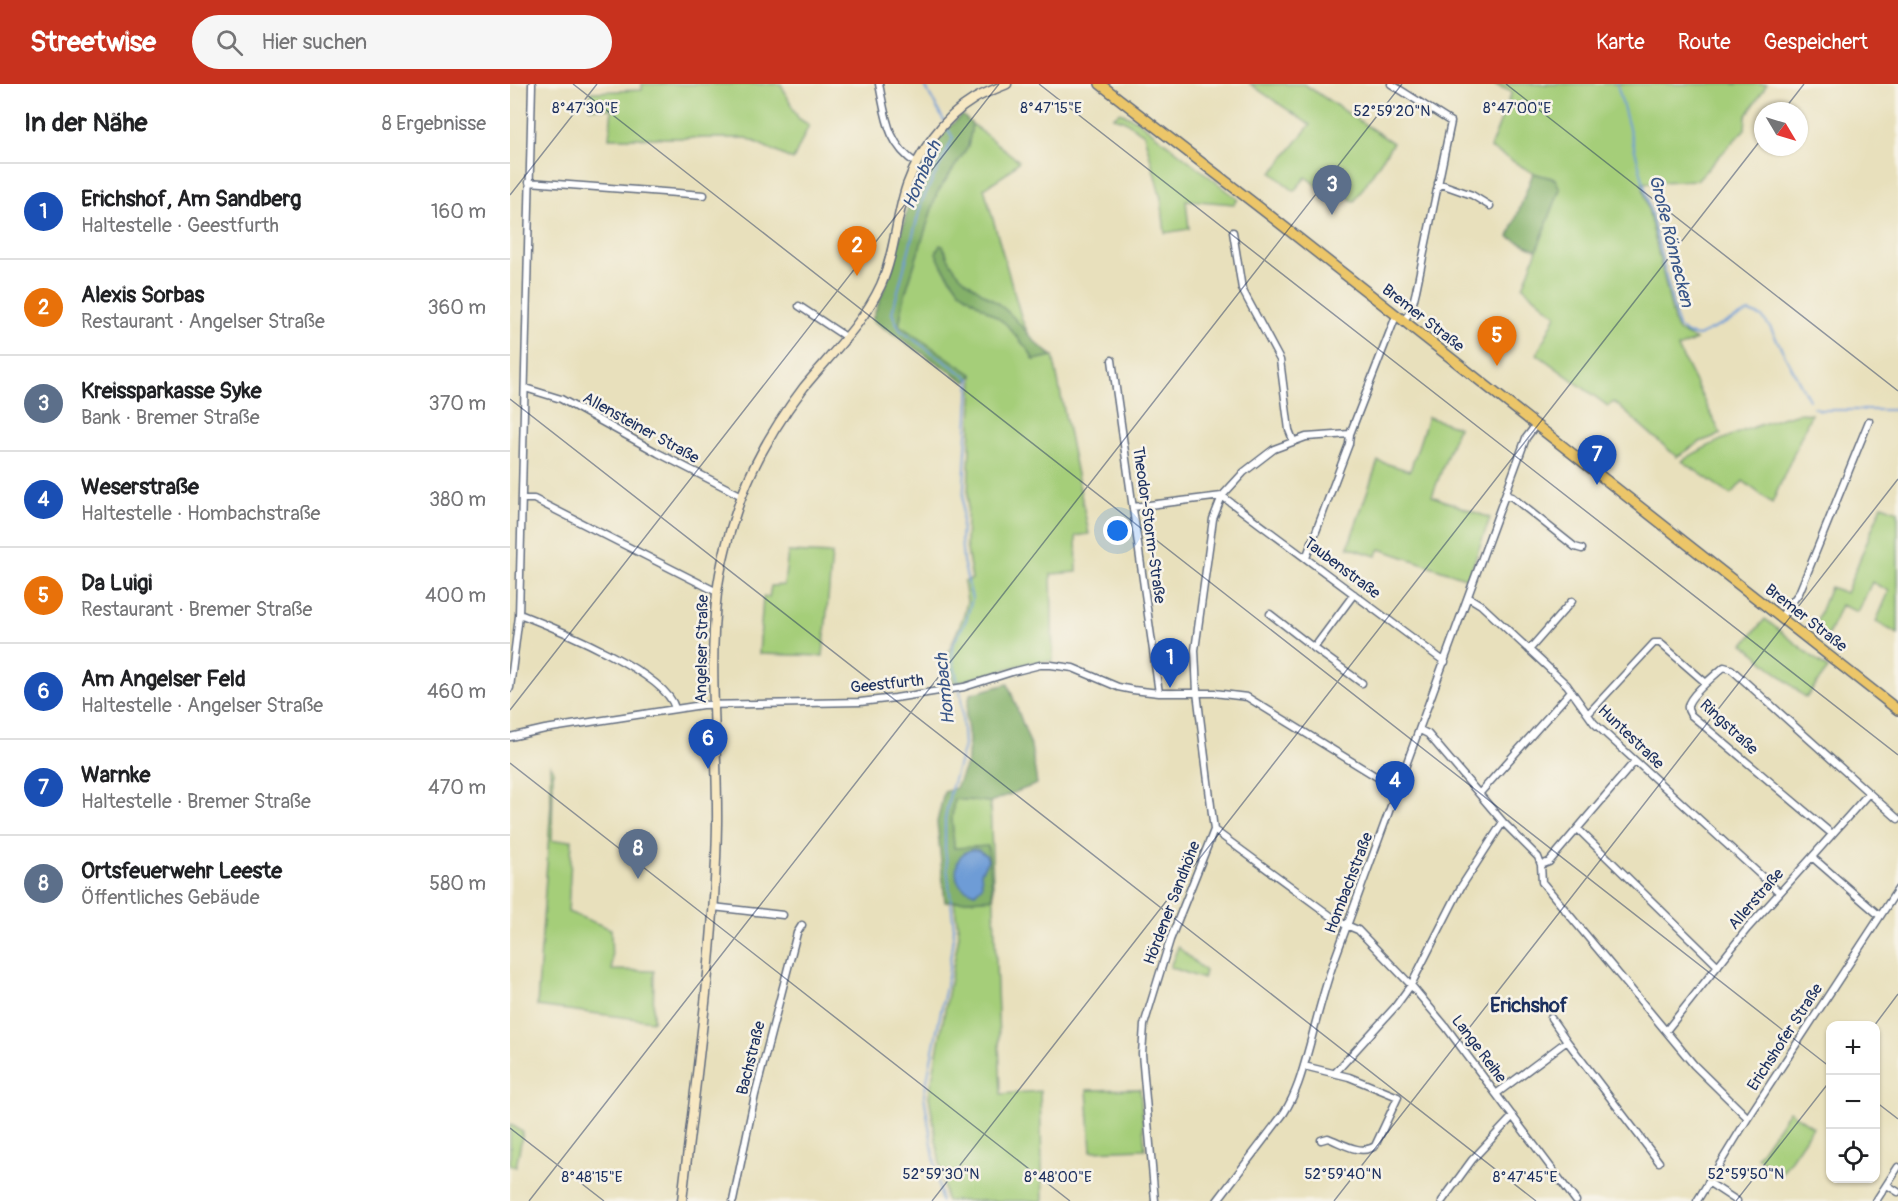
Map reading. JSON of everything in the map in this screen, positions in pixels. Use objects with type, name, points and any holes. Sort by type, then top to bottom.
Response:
[{"type":"main road","name":"Angelser Straße","points":[[682,1201],[713,908],[717,825],[714,633],[717,592],[728,538],[756,462],[780,422],[804,387],[867,309],[880,287],[887,270],[907,185],[929,143],[974,99],[1007,84]]},
{"type":"main road","name":"Bremer Straße","points":[[1102,85],[1898,710]]},
{"type":"street","points":[[510,688],[519,616],[532,84]]},
{"type":"street","points":[[879,84],[889,128],[896,145],[906,157],[917,164]]},
{"type":"street","points":[[1306,558],[1349,444],[1350,434],[1399,319],[1410,311],[1450,122],[1391,84]]},
{"type":"street","points":[[529,182],[704,195]]},
{"type":"street","points":[[1438,183],[1473,195],[1490,206]]},
{"type":"street","points":[[1233,232],[1242,289],[1280,360],[1289,430],[1293,440]]},
{"type":"street","points":[[799,306],[846,337]]},
{"type":"street","name":"Theodor-Storm-Straße","points":[[1112,360],[1159,693]]},
{"type":"street","name":"Allensteiner Straße","points":[[525,388],[561,399],[742,496]]},
{"type":"street","points":[[1780,618],[1799,593],[1869,422]]},
{"type":"street","name":"Hombachstraße","points":[[1217,1201],[1293,1099],[1321,999],[1347,925],[1526,438],[1535,426]]},
{"type":"street","name":"Hördener Sandhöhe","points":[[1155,1201],[1142,1054],[1144,1025],[1170,940],[1214,830],[1197,693],[1196,637],[1213,519],[1222,496],[1244,472],[1274,449],[1306,437],[1350,434]]},
{"type":"street","points":[[1506,495],[1512,497],[1575,547],[1582,549]]},
{"type":"street","points":[[1133,507],[1222,496]]},
{"type":"street","name":"Taubenstraße","points":[[1222,496],[1445,662]]},
{"type":"street","points":[[522,499],[534,499],[717,592]]},
{"type":"street","points":[[1314,648],[1354,594]]},
{"type":"street","name":"Huntestraße","points":[[1468,597],[1481,606],[1567,685],[1594,723],[1779,892]]},
{"type":"street","points":[[1529,650],[1572,601]]},
{"type":"street","points":[[1270,614],[1362,683]]},
{"type":"street","points":[[519,616],[522,615],[544,624],[639,669],[663,690],[675,708]]},
{"type":"street","points":[[1588,714],[1654,643],[1660,643],[1706,683]]},
{"type":"street","name":"Geestfurth","points":[[510,737],[545,729],[675,708],[860,702],[960,687],[1040,665],[1051,665],[1072,668],[1118,687],[1159,693],[1247,697],[1398,790]]},
{"type":"street","name":"Ringstraße","points":[[1832,834],[1691,715],[1688,704],[1706,683],[1724,668],[1731,669],[1898,819]]},
{"type":"street","points":[[1479,794],[1571,691]]},
{"type":"street","points":[[1420,730],[1428,734],[1503,822],[1538,857],[1542,882],[1694,1065],[1748,1118]]},
{"type":"street","points":[[1541,865],[1550,862],[1635,761]]},
{"type":"street","points":[[1869,793],[1812,857],[1880,916]]},
{"type":"street","points":[[1335,1073],[1395,1007],[1411,984],[1461,887],[1503,822]]},
{"type":"street","points":[[1578,829],[1718,966]]},
{"type":"street","name":"Lange Reihe","points":[[1214,830],[1339,922],[1358,930],[1411,984],[1576,1201]]},
{"type":"street","name":"Allerstraße","points":[[1666,1031],[1779,892],[1812,857]]},
{"type":"street","name":"Erichshofer Straße","points":[[1697,1201],[1748,1118],[1898,890]]},
{"type":"street","points":[[713,908],[783,915]]},
{"type":"street","name":"Bachstraße","points":[[733,1201],[755,1095],[797,933],[802,925]]},
{"type":"street","points":[[1551,1018],[1659,1162]]},
{"type":"street","points":[[1496,1094],[1567,1041]]},
{"type":"street","points":[[1304,1066],[1335,1073],[1398,1097],[1374,1146],[1369,1149],[1363,1151],[1328,1138],[1321,1140]]},
{"type":"street","points":[[1442,1201],[1472,1160],[1513,1116]]},
{"type":"street","points":[[1876,1201],[1898,1167]]},
{"type":"street","points":[[1708,1182],[1737,1201]]},
{"type":"street","points":[[1887,1185],[1898,1192]]},
{"type":"green space","points":[[642,84],[781,84],[798,118],[809,125],[793,160],[747,138],[609,138],[612,109],[590,108],[591,92],[642,90]]},
{"type":"green space","points":[[1250,84],[1304,84],[1393,143],[1354,202],[1338,189],[1328,195],[1306,177],[1294,191],[1272,173],[1310,125]]},
{"type":"green space","points":[[1493,84],[1767,84],[1746,117],[1745,129],[1697,180],[1642,183],[1675,325],[1678,331],[1696,340],[1678,348],[1721,434],[1700,442],[1677,457],[1614,402],[1608,406],[1537,354],[1556,315],[1523,287],[1560,189],[1555,179],[1533,173],[1490,148],[1512,92]]},
{"type":"green space","points":[[1120,112],[1138,121],[1238,199],[1234,204],[1186,200],[1189,229],[1165,233],[1161,199],[1144,134],[1123,120],[1113,117]]},
{"type":"green space","points":[[962,115],[972,124],[968,147],[937,193],[905,294],[899,325],[973,375],[966,382],[872,320],[893,266],[913,187],[922,165],[944,132]]},
{"type":"green space","points":[[972,124],[1019,161],[1006,174],[984,188],[1022,320],[1032,341],[1011,315],[955,271],[945,249],[942,266],[960,291],[1006,324],[1034,360],[1053,356],[1089,534],[1076,536],[1077,572],[1051,574],[1053,661],[1032,662],[954,683],[948,660],[949,651],[964,615],[967,601],[964,582],[972,579],[966,544],[973,375],[899,325],[905,294],[937,193],[968,147]]},
{"type":"green space","points":[[1533,173],[1555,179],[1560,189],[1537,250],[1509,237]]},
{"type":"green space","points":[[940,245],[943,246],[949,259],[963,278],[1000,305],[1040,346],[1053,356],[1034,360],[1006,324],[960,291],[942,266],[936,253]]},
{"type":"green space","points":[[1799,413],[1811,414],[1772,503],[1743,481],[1731,495],[1682,461],[1739,432]]},
{"type":"green space","points":[[1428,417],[1458,427],[1432,496],[1490,518],[1468,579],[1380,549],[1376,556],[1348,547],[1378,461],[1410,471]]},
{"type":"green space","points":[[1882,505],[1898,511],[1898,634],[1876,622],[1889,591],[1872,582],[1858,612],[1841,605],[1827,638],[1814,628],[1830,587],[1846,593]]},
{"type":"green space","points":[[788,552],[832,554],[823,656],[759,654],[763,597],[769,597],[771,586],[784,585]]},
{"type":"green space","points":[[1765,619],[1828,669],[1806,698],[1744,644]]},
{"type":"green space","points":[[1008,684],[1031,746],[1037,784],[990,802],[954,799],[952,818],[954,848],[988,846],[993,898],[945,902],[937,822],[944,792],[956,788],[968,760],[969,739],[966,716],[970,694]]},
{"type":"green space","points":[[550,765],[553,768],[552,841],[572,840],[568,912],[611,929],[612,970],[654,971],[653,1021],[537,1006],[551,804]]},
{"type":"green space","points":[[954,799],[990,802],[1001,1094],[1040,1091],[1043,1201],[946,1201],[929,1096],[959,935],[954,901],[993,898],[954,848],[952,818]]},
{"type":"green space","points":[[1178,947],[1205,971],[1203,979],[1170,967]]},
{"type":"green space","points":[[1140,1089],[1145,1149],[1091,1151],[1087,1090]]},
{"type":"green space","points":[[1789,1111],[1813,1127],[1781,1174],[1757,1157]]},
{"type":"green space","points":[[510,1124],[523,1132],[516,1167],[510,1165]]},
{"type":"water","points":[[978,850],[986,855],[988,860],[981,872],[982,886],[975,893],[961,886],[956,872],[958,861],[964,853]]},
{"type":"waterway","name":"Hombach","points":[[924,84],[944,121]]},
{"type":"waterway","name":"Große Rönnecken","points":[[1617,84],[1643,180],[1678,327],[1687,334],[1698,336],[1749,312],[1762,317],[1770,327],[1809,400]]},
{"type":"waterway","name":"Hombach","points":[[941,1201],[924,1095],[948,976],[954,929],[945,848],[945,819],[964,746],[961,696],[952,646],[966,620],[972,599],[963,561],[961,540],[970,379],[900,330],[892,313],[922,201],[953,138],[946,126]]},
{"type":"waterway","name":"Große Rönnecken","points":[[1813,407],[1821,410],[1898,410]]},
{"type":"place","name":"Kreissparkasse Syke","points":[[1332,215]]},
{"type":"place","name":"Alexis Sorbas","points":[[857,276]]},
{"type":"place","name":"Da Luigi","points":[[1497,366]]},
{"type":"place","name":"Warnke","points":[[1597,485]]},
{"type":"place","name":"Erichshof, Am Sandberg","points":[[1170,688]]},
{"type":"place","name":"Am Angelser Feld","points":[[708,769]]},
{"type":"place","name":"Weserstraße","points":[[1395,811]]},
{"type":"place","name":"Ortsfeuerwehr Leeste","points":[[638,879]]},
{"type":"district","name":"Erichshof","points":[[1529,1005]]}]
